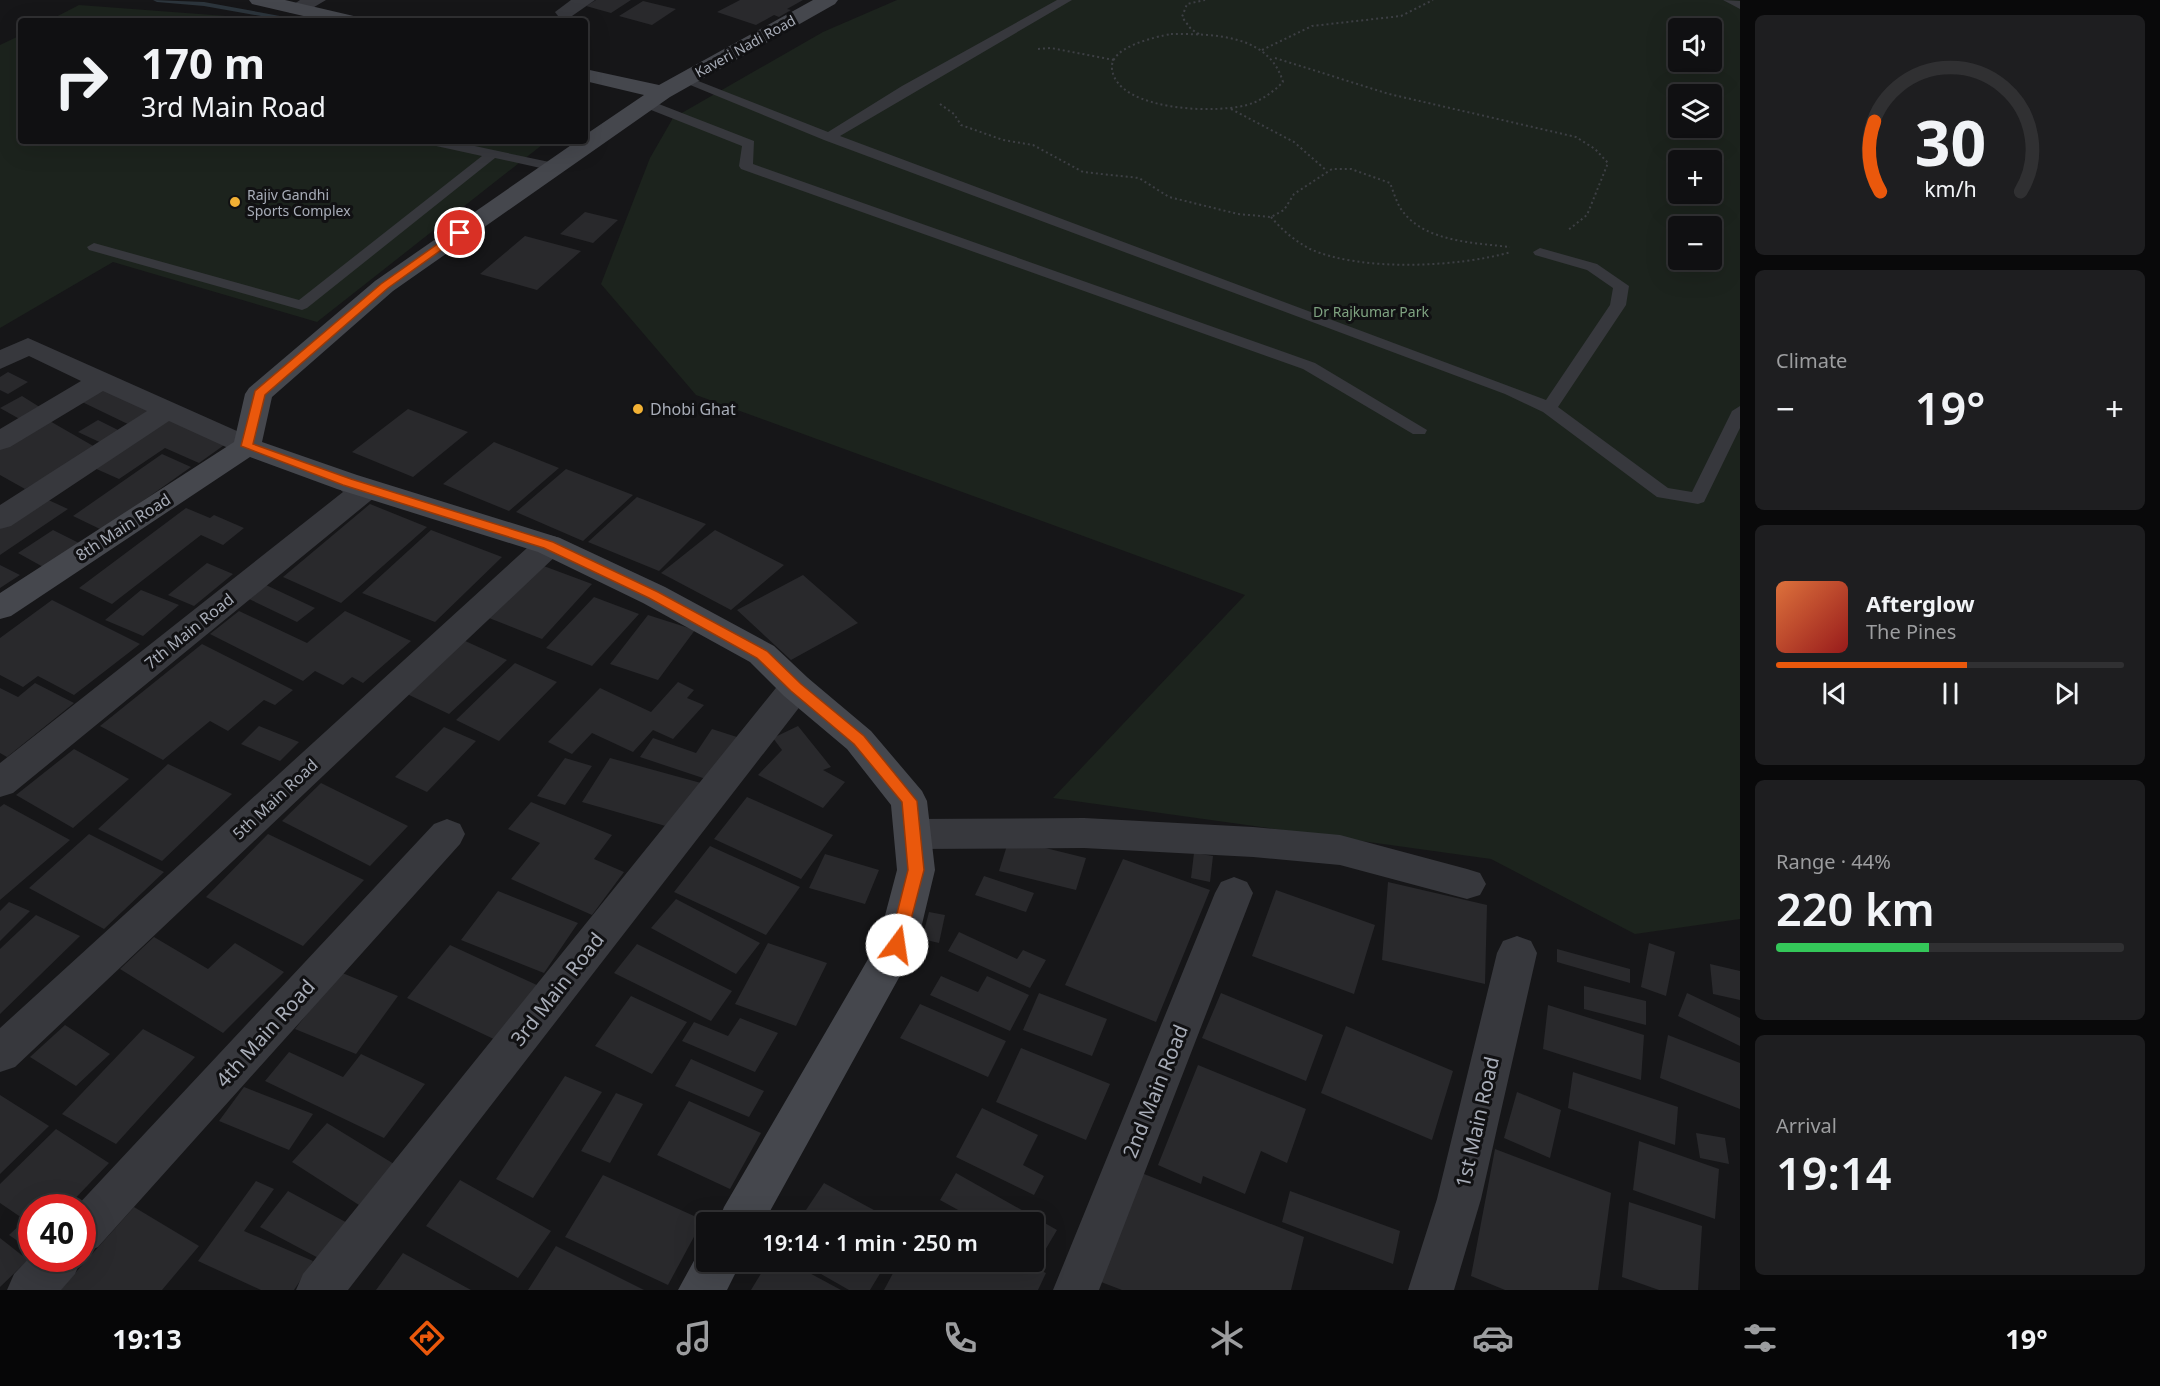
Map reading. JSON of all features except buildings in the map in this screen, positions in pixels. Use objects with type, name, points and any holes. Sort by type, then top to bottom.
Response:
[{"type":"street","points":[[259,0],[338,18]]},
{"type":"street","points":[[297,9],[316,0]]},
{"type":"street","points":[[565,12],[585,0]]},
{"type":"street","name":"Kaveri Nadi Road","points":[[664,92],[824,0]]},
{"type":"street","points":[[588,76],[664,92]]},
{"type":"street","points":[[588,144],[664,92]]},
{"type":"street","points":[[247,446],[260,394],[384,286],[588,144]]},
{"type":"street","points":[[0,361],[28,346],[247,446],[347,482],[549,545],[654,595],[762,654],[796,687],[859,740],[909,801],[916,870],[897,945],[746,1212]]},
{"type":"street","points":[[0,441],[102,380]]},
{"type":"street","points":[[0,519],[167,410]]},
{"type":"street","name":"8th Main Road","points":[[0,608],[247,446]]},
{"type":"street","name":"7th Main Road","points":[[0,783],[364,490],[347,482]]},
{"type":"street","name":"5th Main Road","points":[[0,1054],[549,545]]},
{"type":"street","name":"3rd Main Road","points":[[320,1290],[796,687]]},
{"type":"street","points":[[912,834],[1039,832],[1253,842],[1340,850],[1467,884]]},
{"type":"street","name":"4th Main Road","points":[[96,1217],[447,834]]},
{"type":"street","name":"2nd Main Road","points":[[1076,1290],[1234,893]]},
{"type":"street","name":"1st Main Road","points":[[1431,1290],[1459,1198],[1516,953]]},
{"type":"street","points":[[30,1290],[46,1272]]},
{"type":"street","points":[[701,1290],[712,1272]]},
{"type":"lane","points":[[829,137],[907,89],[1066,0]]},
{"type":"lane","points":[[1729,0],[1740,5]]},
{"type":"lane","points":[[664,92],[829,137],[1511,391],[1549,408],[1663,493],[1698,498],[1740,411]]},
{"type":"lane","points":[[664,92],[749,144],[746,166],[1310,366],[1419,430]]},
{"type":"lane","points":[[446,144],[554,167]]},
{"type":"lane","points":[[94,247],[302,305],[492,154]]},
{"type":"lane","points":[[1540,252],[1592,267],[1621,286],[1618,305],[1549,408]]},
{"type":"path","points":[[1199,34],[1191,29],[1182,17],[1187,4],[1205,0]]},
{"type":"path","points":[[1261,51],[1294,32],[1313,25],[1338,21],[1394,20],[1414,13],[1433,0]]},
{"type":"path","points":[[937,102],[954,114],[961,125],[1003,140],[1033,145],[1083,172],[1139,178],[1169,197],[1215,209],[1271,217],[1284,210],[1294,194],[1328,171],[1351,169],[1390,183],[1404,213],[1414,224],[1436,233],[1540,252],[1587,215],[1608,163],[1595,149],[1576,137],[1389,94],[1275,58],[1227,38],[1199,34],[1171,34],[1146,38],[1128,45],[1114,60],[1112,66],[1116,78],[1128,90],[1148,99],[1201,110],[1230,109],[1256,104],[1274,94],[1283,82],[1282,69],[1275,58]]},
{"type":"path","points":[[1033,49],[1051,48],[1114,60]]},
{"type":"path","points":[[1230,109],[1281,131],[1311,153],[1328,171]]},
{"type":"path","points":[[1271,217],[1286,235],[1322,253],[1365,260],[1480,261],[1520,249]]},
{"type":"green space","name":"Dr Rajkumar Park","points":[[897,0],[1740,0],[1740,919],[1635,934],[1491,859],[1053,798],[1245,595],[696,395],[601,284],[650,158],[673,118],[823,32]]},
{"type":"green space","points":[[79,5],[251,18],[54,18]]},
{"type":"green space","name":"Rajiv Gandhi Sports Complex","points":[[18,36],[18,144],[543,144],[317,322],[113,262],[0,328],[0,45]]},
{"type":"waterway","points":[[157,0],[204,4],[286,18]]},
{"type":"place","name":"Rajiv Gandhi Sports Complex","points":[[235,202]]},
{"type":"place","name":"Dhobi Ghat","points":[[638,409]]},
{"type":"route","points":[[460,233],[384,286],[260,394],[247,446],[347,482],[549,545],[654,595],[762,654],[796,687],[859,740],[909,801],[916,870],[897,945]]}]
